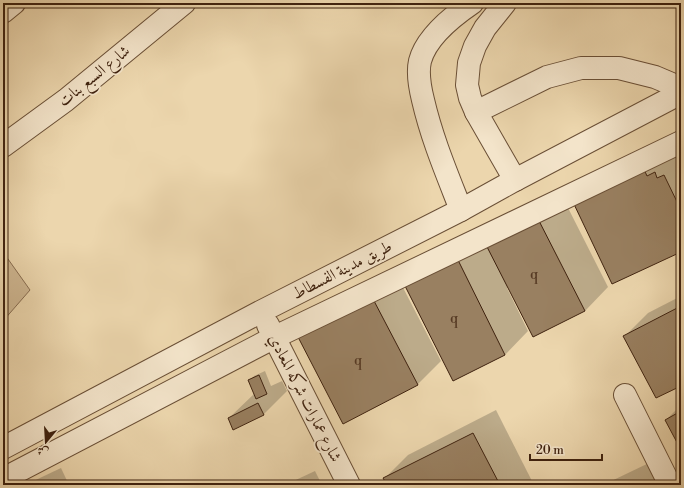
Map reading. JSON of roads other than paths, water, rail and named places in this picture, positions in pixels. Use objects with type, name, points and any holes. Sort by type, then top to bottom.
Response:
[{"type":"street","points":[[3,12],[14,3]]},
{"type":"street","name":"شارع السبع بنات","points":[[3,146],[66,100],[184,3]]},
{"type":"street","points":[[461,210],[436,147],[426,113],[419,75],[420,61],[426,48],[443,26],[472,3]]},
{"type":"street","points":[[505,3],[485,28],[475,46],[469,63],[467,85],[470,98],[476,112],[515,180]]},
{"type":"street","points":[[476,112],[547,78],[581,68],[619,68],[655,77],[681,88]]},
{"type":"street","name":"طريق مدينة الفسطاط","points":[[3,448],[262,311],[461,210],[681,93]]},
{"type":"street","name":"طريق مدينة الفسطاط","points":[[3,479],[275,337],[681,142]]},
{"type":"street","name":"شارع عمارات شركه المعادي","points":[[262,311],[349,485]]},
{"type":"street","points":[[625,396],[670,485]]}]
